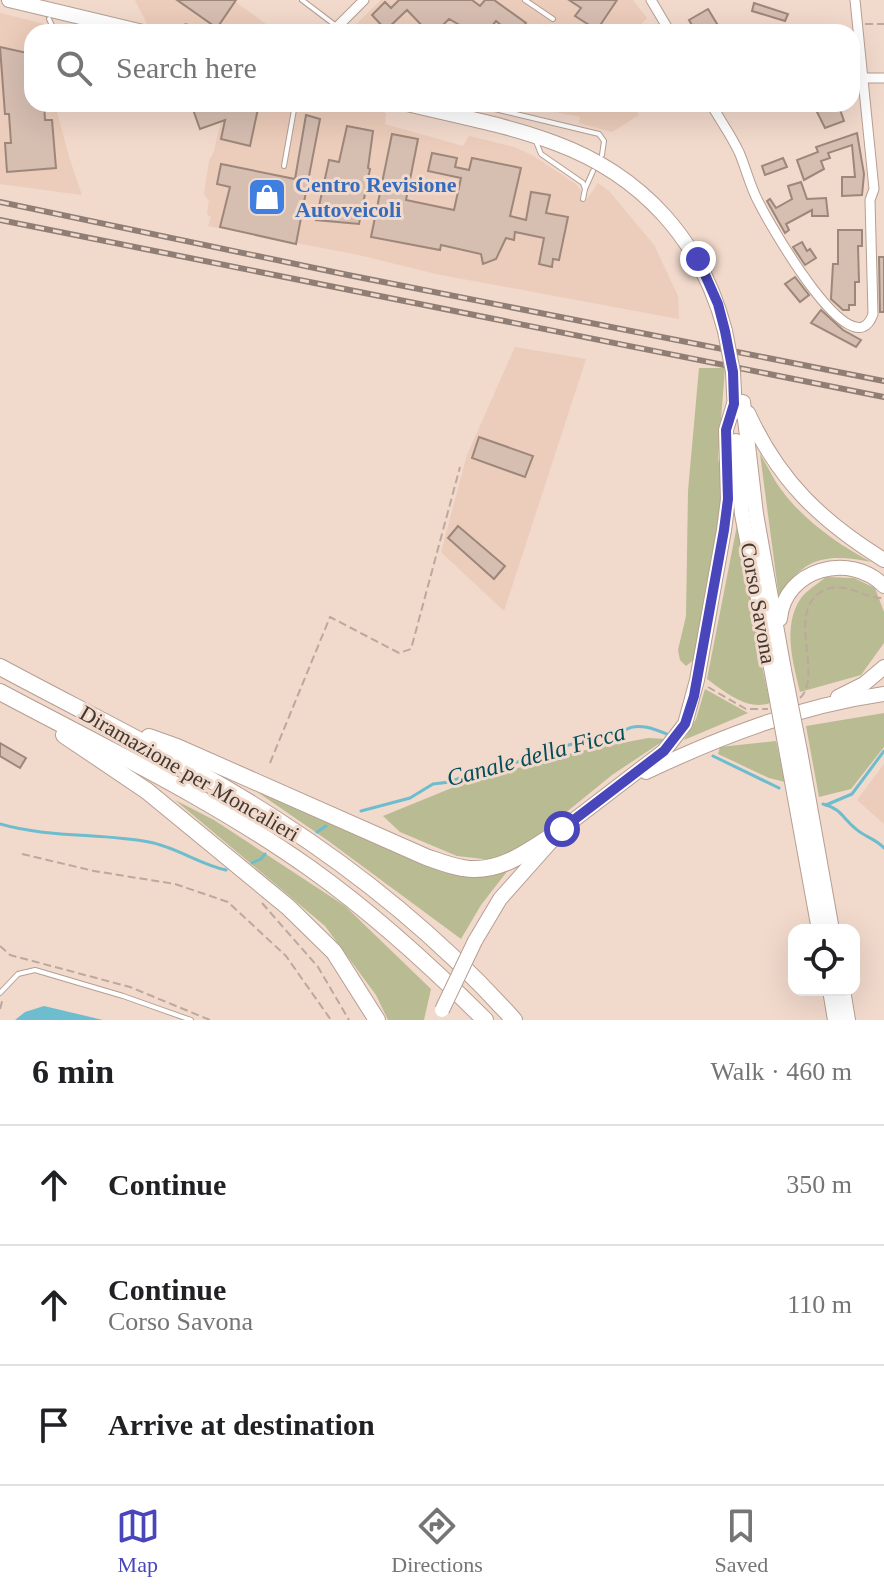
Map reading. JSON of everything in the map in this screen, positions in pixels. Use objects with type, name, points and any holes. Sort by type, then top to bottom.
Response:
[{"type":"highway","name":"Diramazione per Moncalieri","points":[[0,667],[211,780],[323,851],[386,899],[446,951],[514,1020]]},
{"type":"highway","name":"Diramazione per Moncalieri","points":[[5,694],[202,800],[312,870],[435,970],[485,1020]]},
{"type":"highway","points":[[5,694],[125,774],[288,907],[334,952],[377,1020]]},
{"type":"highway","points":[[97,719],[177,747],[426,857],[465,869],[496,866],[562,829]]},
{"type":"main road","points":[[9,0],[111,24]]},
{"type":"main road","points":[[0,7],[49,24]]},
{"type":"main road","name":"Corso Savona","points":[[438,112],[534,137],[594,160],[625,178],[652,203],[698,259],[718,304],[725,331],[778,640],[778,672]]},
{"type":"main road","points":[[738,403],[779,469],[800,496],[837,529],[884,560]]},
{"type":"main road","points":[[440,1015],[475,941],[500,899],[562,829],[671,743],[685,724],[724,530],[728,499],[726,430],[738,403]]},
{"type":"main road","name":"Corso Savona","points":[[738,403],[742,514],[831,924]]},
{"type":"main road","points":[[778,640],[781,604],[804,578],[835,567],[850,568],[866,573],[884,586]]},
{"type":"main road","points":[[807,710],[864,684],[884,667]]},
{"type":"main road","points":[[620,785],[715,740],[807,710],[884,694]]},
{"type":"main road","name":"Corso Savona","points":[[793,752],[818,924]]},
{"type":"main road","points":[[831,996],[835,1020]]},
{"type":"main road","points":[[844,996],[848,1020]]},
{"type":"street","points":[[340,24],[364,0]]},
{"type":"street","points":[[651,0],[665,24]]},
{"type":"street","points":[[855,0],[857,24]]},
{"type":"street","points":[[716,112],[740,154],[758,202],[793,260],[838,319],[855,327],[870,321],[873,314],[870,200],[879,191],[860,65]]},
{"type":"street","points":[[861,78],[884,78]]},
{"type":"lane","points":[[302,0],[328,24]]},
{"type":"lane","points":[[525,0],[553,19]]},
{"type":"lane","points":[[284,166],[294,112]]},
{"type":"lane","points":[[507,112],[599,134],[604,141],[602,155]]},
{"type":"lane","points":[[534,137],[541,154],[553,166],[583,183],[585,189]]},
{"type":"lane","points":[[583,199],[593,171]]},
{"type":"lane","points":[[0,993],[18,974],[35,970],[191,1020]]},
{"type":"path","points":[[860,25],[884,24]]},
{"type":"path","points":[[270,763],[330,617],[399,653],[411,649],[460,467]]},
{"type":"path","points":[[22,854],[94,871],[175,884],[228,902],[286,956],[331,1020]]},
{"type":"path","points":[[258,900],[310,957],[349,1020]]},
{"type":"path","points":[[0,946],[10,955],[130,987],[210,1020]]},
{"type":"shaded area","points":[[135,0],[233,0],[266,24],[147,24]]},
{"type":"shaded area","points":[[381,0],[633,0],[647,18],[641,24],[356,24]]},
{"type":"shaded area","points":[[0,13],[45,24],[24,24],[24,112],[57,112],[82,195],[0,184]]},
{"type":"shaded area","points":[[223,112],[381,112],[386,113],[385,124],[463,146],[469,136],[514,147],[576,184],[581,191],[580,198],[587,199],[598,183],[609,191],[654,245],[678,296],[679,319],[436,274],[359,255],[208,226],[211,217],[207,214],[209,201],[204,194],[209,161]]},
{"type":"shaded area","points":[[555,112],[637,112],[639,115],[612,132],[579,123],[580,117]]},
{"type":"shaded area","points":[[515,347],[586,359],[504,611],[441,552],[467,455]]},
{"type":"shaded area","points":[[884,764],[884,824],[857,800]]},
{"type":"green space","points":[[699,368],[725,368],[718,458],[725,493],[696,658],[686,666],[680,660],[678,650],[686,616],[688,491]]},
{"type":"green space","points":[[760,454],[780,488],[802,513],[835,540],[871,562],[841,558],[817,561],[797,574],[779,598]]},
{"type":"green space","points":[[739,515],[759,653],[770,703],[761,705],[737,699],[707,679]]},
{"type":"green space","points":[[826,577],[854,578],[875,588],[884,612],[884,643],[861,675],[800,692],[791,644],[792,620],[801,598]]},
{"type":"green space","points":[[705,689],[748,713],[684,740],[696,719]]},
{"type":"green space","points":[[884,713],[884,747],[851,789],[819,797],[806,726]]},
{"type":"green space","points":[[648,738],[666,739],[612,775],[526,845],[492,860],[457,856],[400,832],[383,816],[464,783],[575,752]]},
{"type":"green space","points":[[776,741],[785,782],[769,778],[718,754],[720,747]]},
{"type":"green space","points":[[250,787],[437,868],[509,869],[481,905],[461,939]]},
{"type":"green space","points":[[175,800],[214,820],[345,906],[431,989],[424,1020],[388,1020],[376,995],[325,926]]},
{"type":"water","points":[[44,1006],[103,1020],[15,1020],[25,1012]]},
{"type":"building","points":[[177,0],[236,0],[220,24],[211,24]]},
{"type":"building","points":[[399,0],[472,0],[480,6],[485,0],[494,0],[526,23],[500,24],[496,21],[494,24],[458,24],[449,19],[444,24],[420,24],[407,10],[392,24],[380,24],[372,15],[385,2],[391,8]]},
{"type":"building","points":[[569,0],[617,0],[601,24],[588,24],[575,16],[581,8]]},
{"type":"building","points":[[754,3],[788,14],[785,21],[752,11]]},
{"type":"building","points":[[708,9],[717,24],[691,24],[689,20]]},
{"type":"building","points":[[0,47],[24,52],[24,112],[44,112],[45,120],[52,120],[56,168],[7,172],[5,143],[11,143],[9,114],[5,114]]},
{"type":"building","points":[[194,112],[257,112],[250,146],[221,139],[225,120],[200,129]]},
{"type":"building","points":[[817,112],[841,112],[844,121],[825,128]]},
{"type":"building","points":[[306,115],[320,119],[296,244],[220,227],[230,187],[217,184],[221,164],[295,179]]},
{"type":"building","points":[[347,126],[373,131],[370,169],[359,224],[316,220],[329,160],[339,162]]},
{"type":"building","points":[[857,133],[864,174],[862,195],[842,196],[842,177],[855,177],[852,145],[828,153],[830,158],[821,161],[824,169],[804,180],[797,160],[818,152],[816,147]]},
{"type":"building","points":[[392,134],[418,139],[406,200],[454,210],[461,178],[428,171],[432,153],[457,158],[455,167],[469,170],[472,158],[521,168],[510,216],[526,220],[531,192],[550,195],[546,213],[568,217],[559,260],[553,259],[552,267],[539,264],[544,238],[515,232],[514,240],[506,238],[496,259],[483,264],[481,254],[441,245],[440,250],[371,237]]},
{"type":"building","points":[[783,158],[787,167],[765,175],[762,166]]},
{"type":"building","points":[[801,182],[807,199],[826,198],[828,216],[812,216],[812,210],[786,224],[789,230],[785,233],[767,201],[770,199],[776,208],[792,199],[788,186]]},
{"type":"building","points":[[838,230],[862,230],[862,246],[858,246],[859,282],[855,282],[855,305],[849,305],[849,310],[843,310],[831,299],[833,264],[838,264]]},
{"type":"building","points":[[802,242],[816,258],[805,265],[793,247]]},
{"type":"building","points":[[879,257],[884,257],[884,312],[880,312]]},
{"type":"building","points":[[795,277],[809,295],[800,302],[785,284]]},
{"type":"building","points":[[821,310],[843,330],[861,340],[856,347],[811,323]]},
{"type":"building","points":[[479,437],[533,456],[525,477],[472,458]]},
{"type":"building","points":[[458,526],[505,566],[494,579],[448,538]]},
{"type":"building","points":[[0,743],[26,758],[20,768],[0,756]]},
{"type":"waterway","name":"Canale della Ficca","points":[[361,811],[410,798],[433,784],[450,782],[482,769],[493,771],[550,750],[630,728],[647,727],[669,735]]},
{"type":"waterway","points":[[826,805],[852,794],[884,751]]},
{"type":"waterway","points":[[713,756],[779,788]]},
{"type":"waterway","points":[[823,804],[838,811],[856,829],[884,848]]},
{"type":"waterway","name":"Canale della Ficca","points":[[0,824],[37,831],[149,842],[226,870]]},
{"type":"waterway","name":"Canale della Ficca","points":[[317,832],[326,826]]},
{"type":"waterway","name":"Canale della Ficca","points":[[252,863],[265,854]]},
{"type":"railway","points":[[0,202],[348,275],[884,381]]},
{"type":"railway","points":[[0,220],[884,397]]},
{"type":"place","name":"Centro Revisione Autoveicoli","points":[[267,197]]},
{"type":"route","points":[[562,829],[664,751],[685,724],[694,696],[724,530],[728,499],[726,430],[734,404],[733,372],[725,331],[718,304],[698,259]]}]
